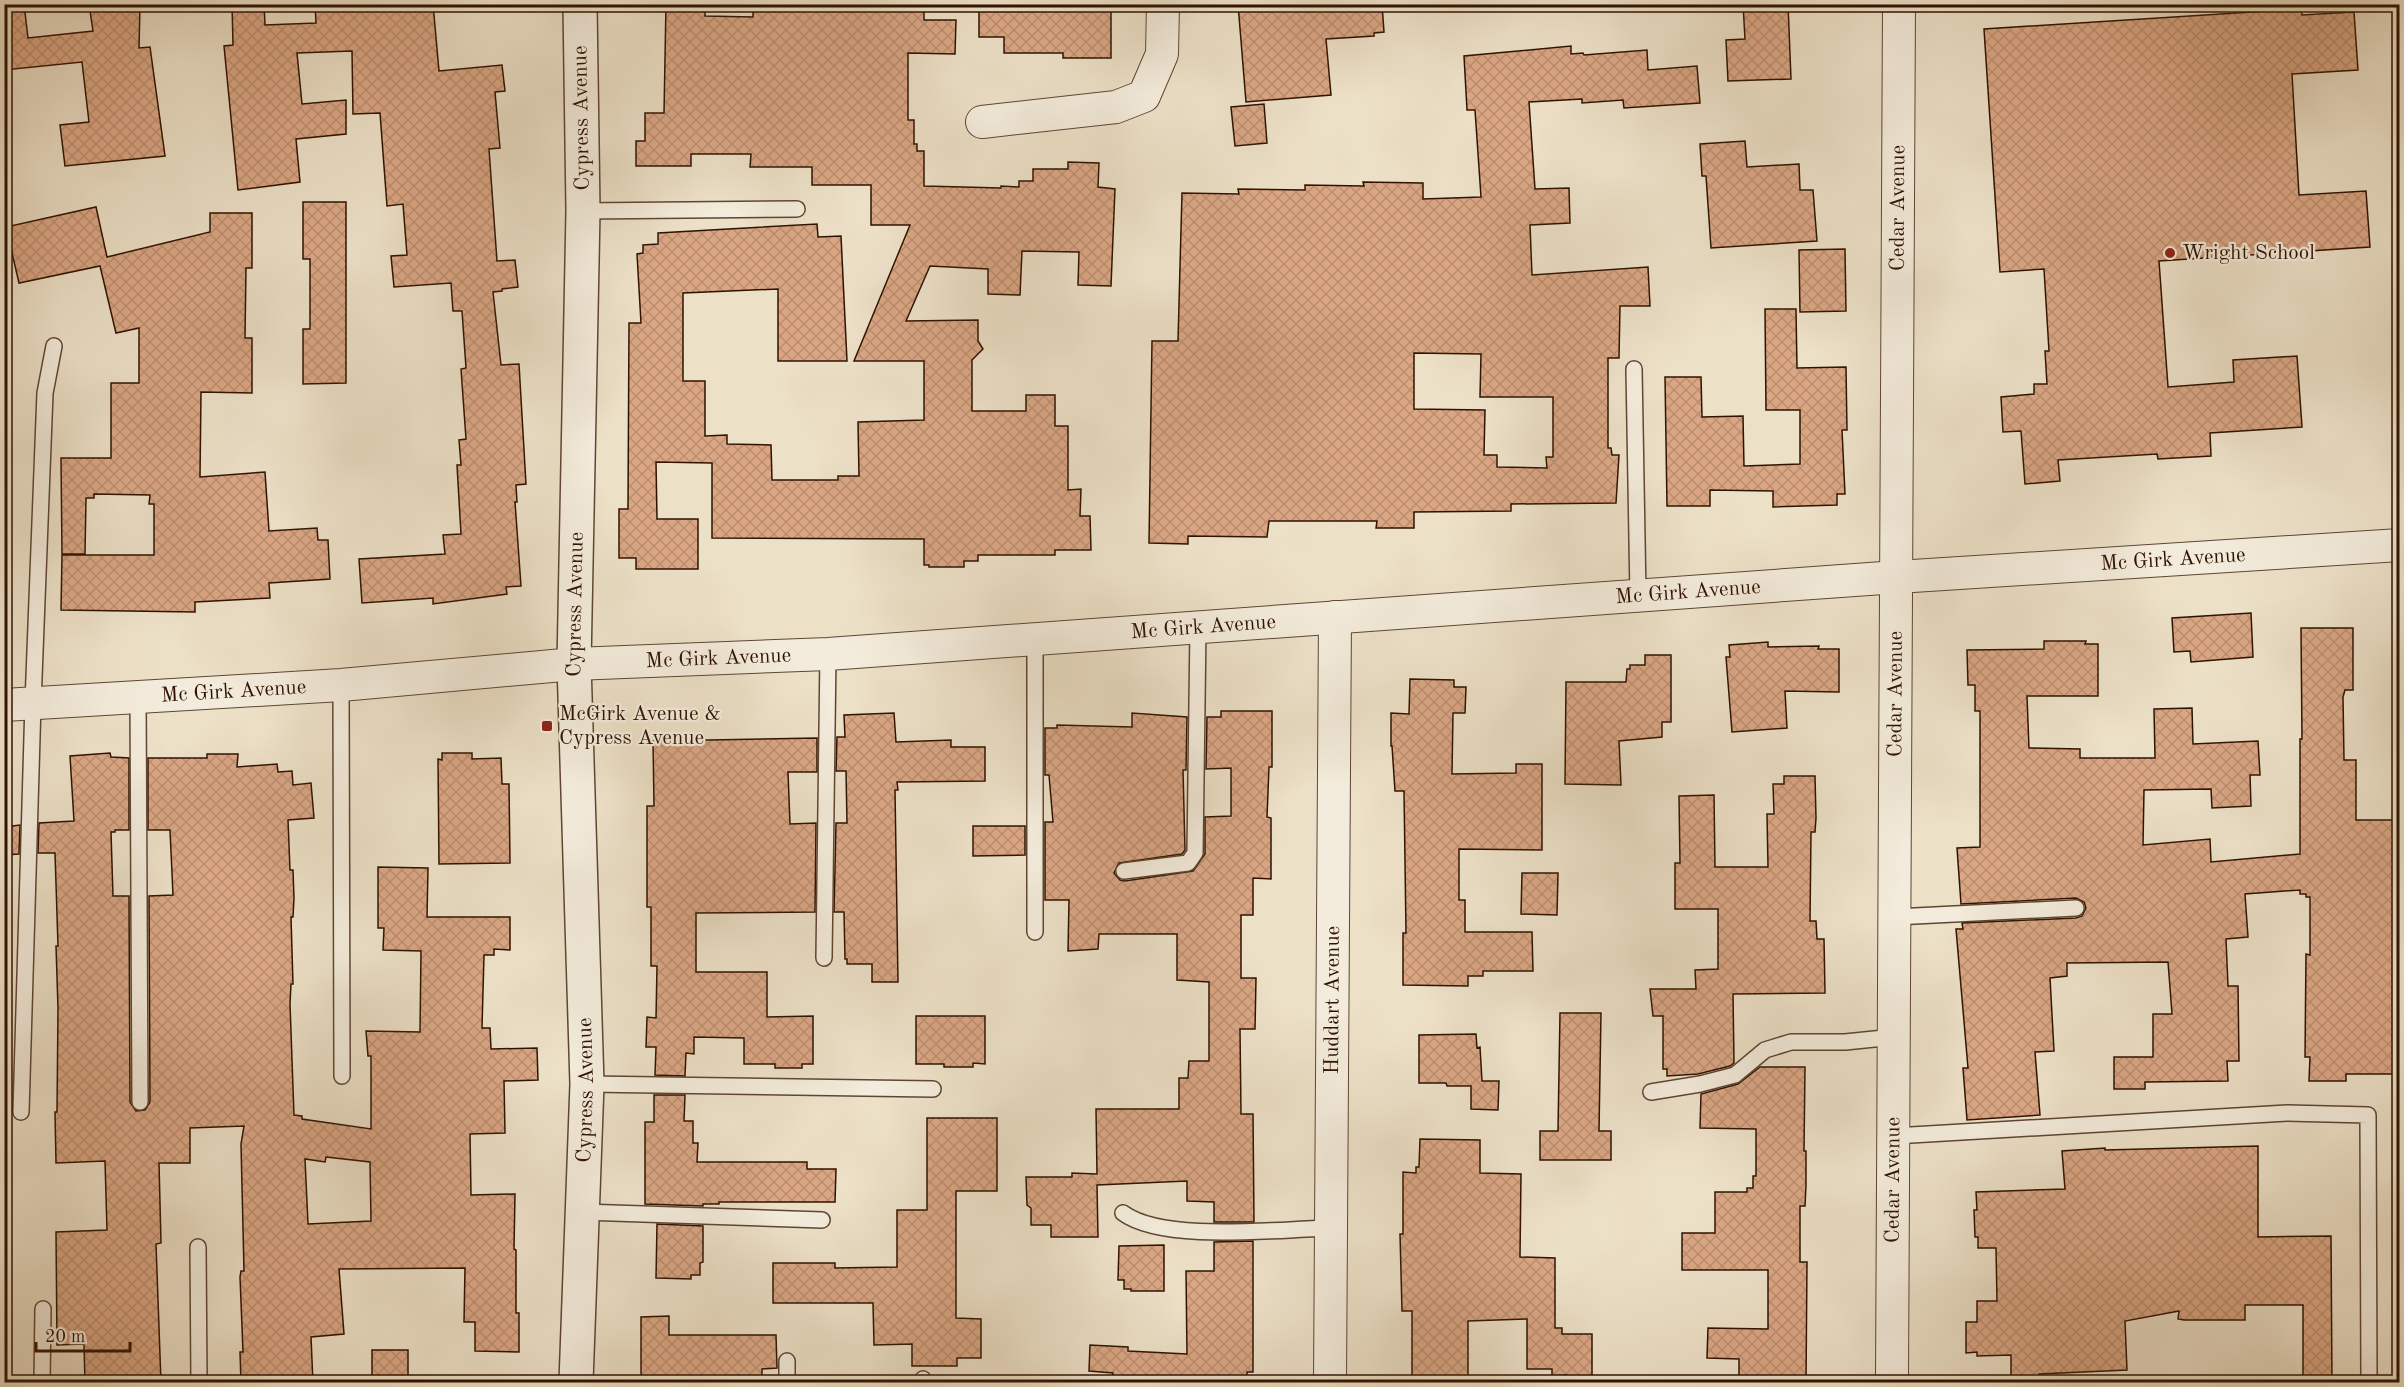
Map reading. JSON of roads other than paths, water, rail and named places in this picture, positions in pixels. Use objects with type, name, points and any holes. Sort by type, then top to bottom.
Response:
[{"type":"street","name":"Cypress Avenue","points":[[576,1383],[587,1084],[574,664],[583,211],[580,4]]},
{"type":"street","points":[[982,122],[1116,107],[1144,96],[1162,54],[1162,4]]},
{"type":"street","name":"Cedar Avenue","points":[[1892,1383],[1899,4]]},
{"type":"street","name":"Mc Girk Avenue","points":[[19,704],[341,685],[574,664],[828,654],[1897,577],[2400,545]]},
{"type":"street","name":"Huddart Avenue","points":[[1330,1383],[1335,617]]},
{"type":"lane","points":[[583,211],[797,209]]},
{"type":"lane","points":[[21,1112],[19,704],[45,393],[54,346]]},
{"type":"lane","points":[[1634,369],[1638,596]]},
{"type":"lane","points":[[1124,871],[1188,864],[1195,854],[1198,628]]},
{"type":"lane","points":[[1035,640],[1035,932]]},
{"type":"lane","points":[[824,958],[828,654]]},
{"type":"lane","points":[[341,685],[342,1076]]},
{"type":"lane","points":[[138,697],[140,1102]]},
{"type":"lane","points":[[1895,917],[2076,908]]},
{"type":"lane","points":[[1651,1092],[1700,1084],[1735,1075],[1766,1050],[1791,1042],[1845,1042],[1894,1037]]},
{"type":"lane","points":[[587,1084],[933,1089]]},
{"type":"lane","points":[[1894,1136],[2287,1113],[2368,1115],[2369,1383]]},
{"type":"lane","points":[[582,1212],[822,1220]]},
{"type":"lane","points":[[1123,1213],[1134,1222],[1146,1226],[1178,1230],[1206,1232],[1331,1228]]},
{"type":"lane","points":[[198,1247],[199,1383]]},
{"type":"lane","points":[[42,1383],[43,1309]]},
{"type":"lane","points":[[787,1362],[787,1383]]},
{"type":"place","name":"Wright School","points":[[2170,253]]},
{"type":"place","name":"McGirk Avenue & Cypress Avenue","points":[[547,726]]}]
